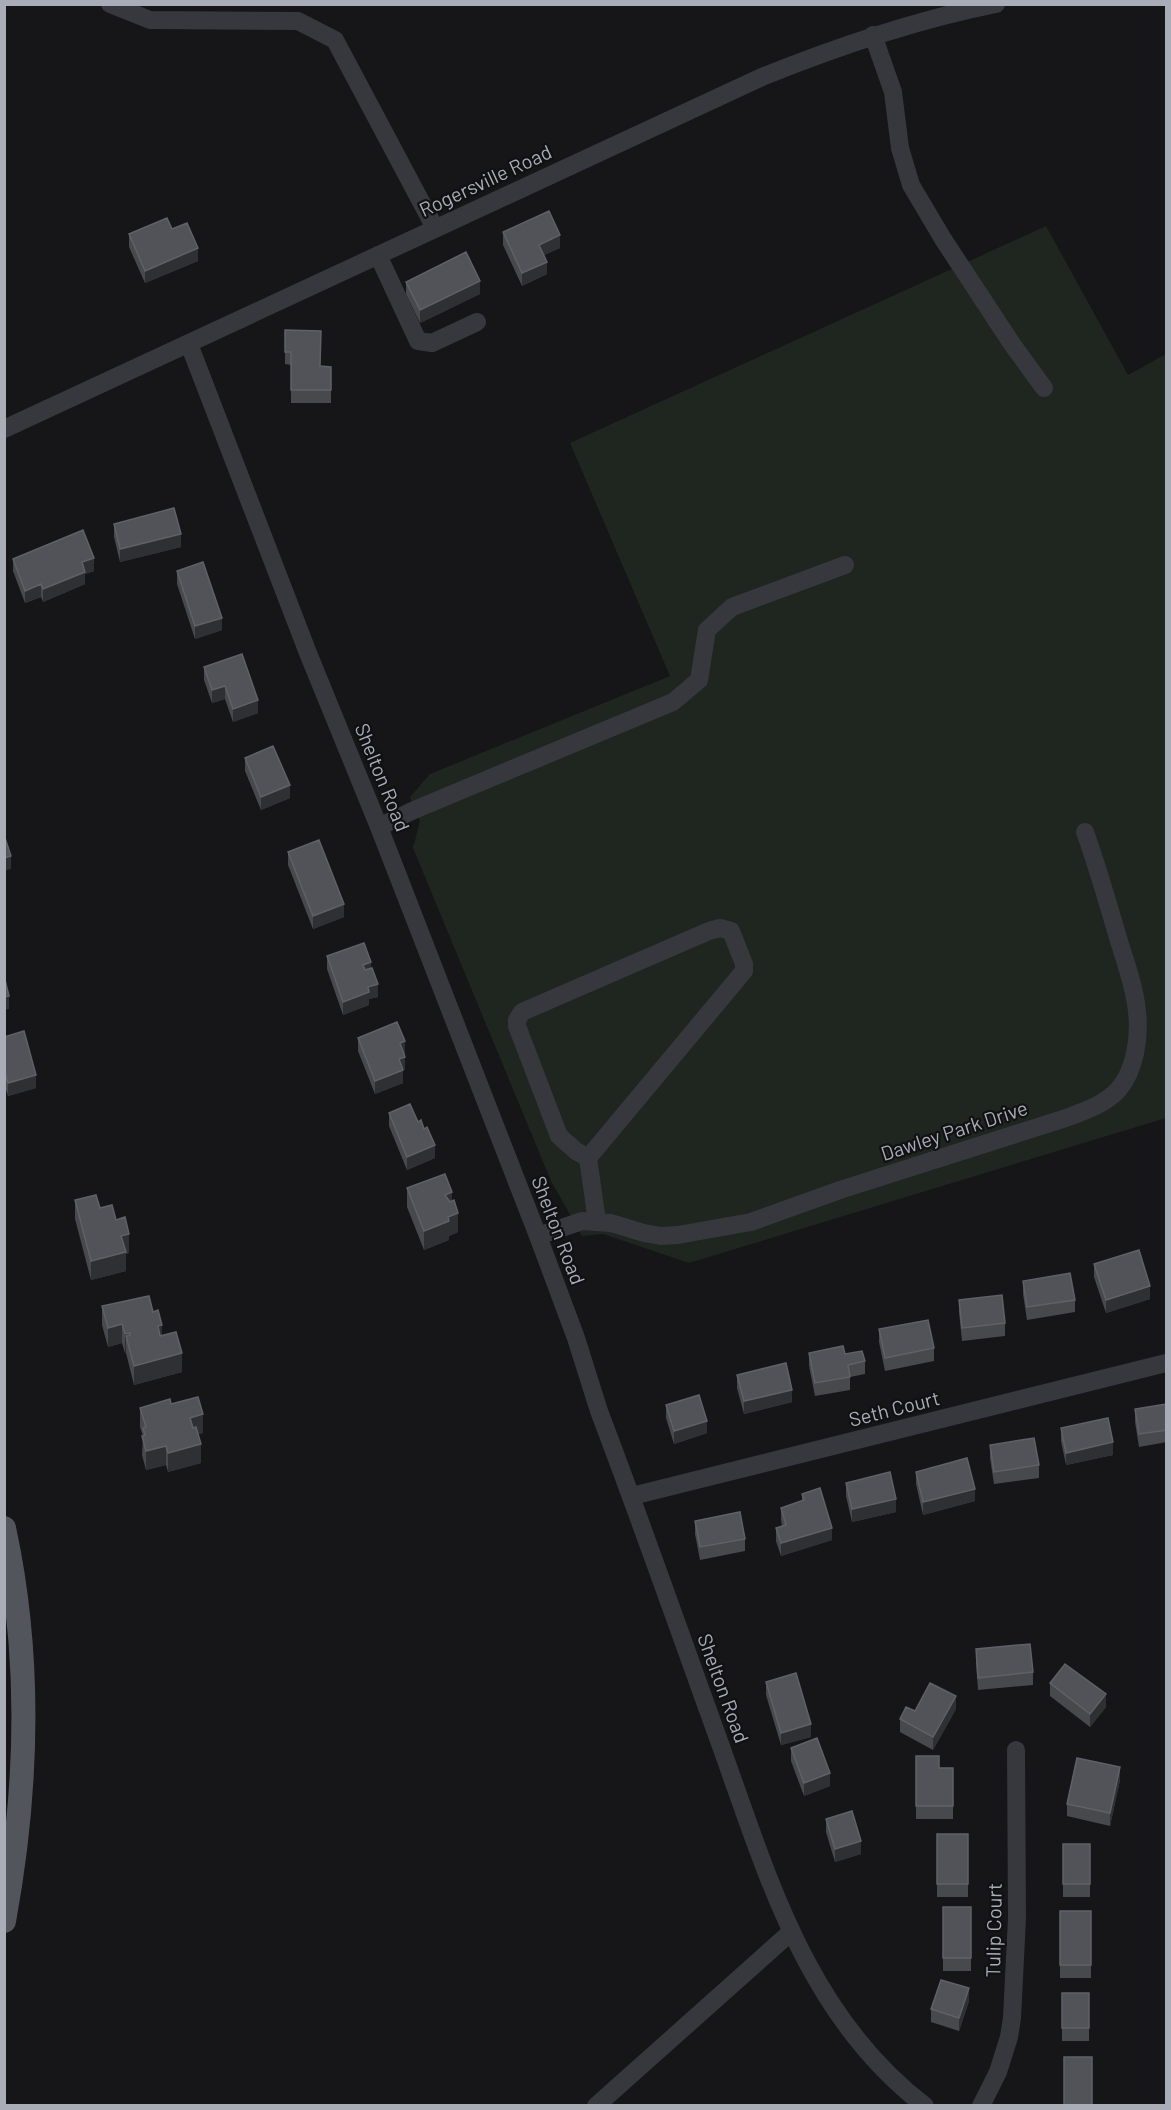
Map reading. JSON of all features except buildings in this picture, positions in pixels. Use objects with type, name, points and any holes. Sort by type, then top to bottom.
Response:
[{"type":"main road","points":[[4,1528],[15,1589],[24,1692],[24,1760],[19,1829],[4,1921]]},
{"type":"street","name":"Rogersville Road","points":[[4,429],[762,77],[819,54],[957,8],[996,4]]},
{"type":"street","points":[[111,5],[150,20],[298,21],[335,40],[435,228]]},
{"type":"street","points":[[873,36],[893,92],[900,148],[911,185],[937,230],[1012,344],[1044,388]]},
{"type":"street","points":[[378,255],[418,341],[432,343],[477,322]]},
{"type":"street","name":"Shelton Road","points":[[189,344],[538,1236],[771,1884],[791,1932],[805,1962],[852,2033],[879,2066],[925,2106]]},
{"type":"street","points":[[379,827],[456,792],[673,702],[699,680],[706,630],[732,606],[845,565]]},
{"type":"street","name":"Dawley Park Drive","points":[[538,1236],[569,1225],[597,1221],[661,1236],[751,1222],[840,1190],[1066,1118],[1107,1099],[1118,1090],[1132,1064],[1138,1029],[1137,1010],[1128,970],[1085,832]]},
{"type":"street","points":[[588,1158],[559,1136],[517,1026],[517,1020],[522,1012],[709,931],[720,927],[731,931],[744,964],[744,971],[588,1158],[597,1221]]},
{"type":"street","name":"Seth Court","points":[[632,1496],[1167,1362]]},
{"type":"street","name":"Tulip Court","points":[[981,2106],[998,2072],[1009,2037],[1012,2018],[1017,1918],[1016,1749]]},
{"type":"street","points":[[596,2106],[791,1932]]},
{"type":"shaded area","points":[[1046,226],[1128,375],[1166,354],[1166,1118],[689,1263],[603,1234],[582,1236],[551,1181],[413,848],[420,821],[410,797],[430,774],[670,676],[570,443]]}]
